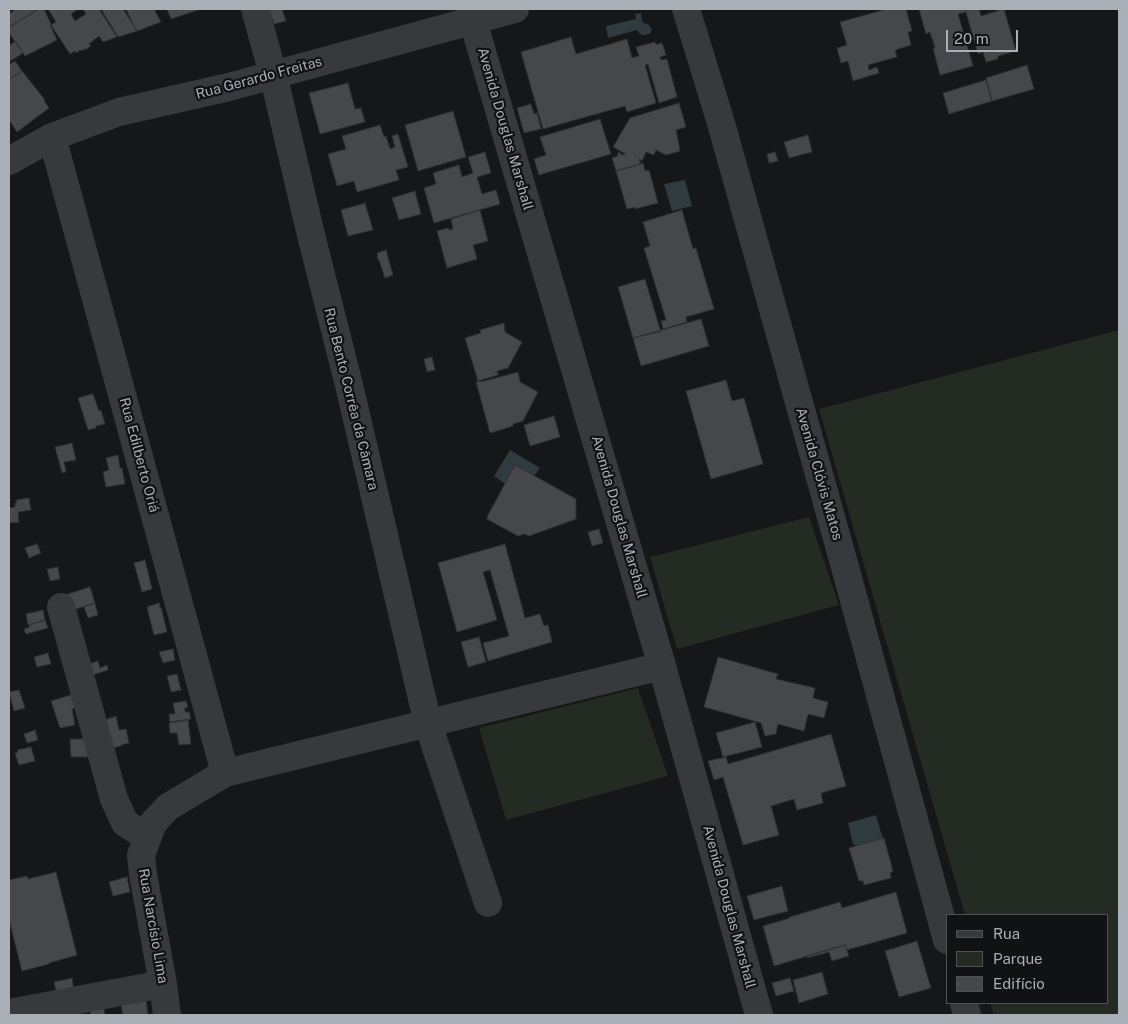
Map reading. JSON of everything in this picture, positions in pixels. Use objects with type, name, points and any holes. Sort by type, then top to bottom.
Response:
[{"type":"street","name":"Rua Bento Corrêa da Câmara","points":[[255,9],[273,74],[311,236],[350,389],[428,724],[488,903]]},
{"type":"street","name":"Rua Gerardo Freitas","points":[[9,160],[52,137],[119,112],[220,89],[472,15],[515,9]]},
{"type":"street","name":"Avenida Clóvis Matos","points":[[686,9],[721,123],[946,936]]},
{"type":"street","name":"Avenida Douglas Marshall","points":[[472,15],[662,666],[759,1015]]},
{"type":"street","name":"Rua Edilberto Oriá","points":[[52,137],[225,773]]},
{"type":"street","points":[[61,607],[114,798],[125,824],[147,837]]},
{"type":"street","name":"Rua Narcísio Lima","points":[[167,1015],[141,855],[153,822],[168,807],[225,773],[662,666]]},
{"type":"street","points":[[9,1013],[163,984]]},
{"type":"green space","points":[[1119,330],[1119,1015],[994,1015],[990,1004],[1108,1004],[1108,914],[965,914],[819,409]]},
{"type":"green space","points":[[809,517],[839,605],[677,649],[650,557]]},
{"type":"green space","points":[[638,688],[668,776],[506,820],[479,728]]},
{"type":"shaded area","points":[[641,13],[642,22],[649,25],[652,30],[650,34],[642,35],[637,30],[608,38],[606,26],[636,19],[635,14]]},
{"type":"shaded area","points":[[685,180],[692,206],[672,211],[664,184]]},
{"type":"shaded area","points":[[510,450],[540,468],[530,481],[508,486],[494,476]]},
{"type":"shaded area","points":[[876,815],[884,843],[858,847],[853,844],[848,823]]},
{"type":"building","points":[[16,9],[39,9],[9,27],[9,14]]},
{"type":"building","points":[[39,9],[44,9],[57,40],[25,56],[9,33],[9,27]]},
{"type":"building","points":[[48,9],[78,9],[71,14],[75,21],[86,14],[83,9],[99,9],[117,37],[103,42],[99,36],[85,50],[80,50],[76,53],[75,51],[70,54],[51,25],[56,22]]},
{"type":"building","points":[[101,9],[123,9],[137,31],[118,37]]},
{"type":"building","points":[[126,9],[154,9],[161,22],[137,31]]},
{"type":"building","points":[[167,9],[201,9],[171,19]]},
{"type":"building","points":[[269,9],[282,9],[286,21],[274,24]]},
{"type":"building","points":[[887,9],[906,9],[912,31],[908,32],[911,45],[895,50],[897,57],[868,65],[869,70],[877,67],[879,73],[853,81],[848,61],[841,63],[837,48],[847,45],[840,22]]},
{"type":"building","points":[[919,9],[965,9],[966,12],[958,14],[973,66],[940,75],[930,32],[926,34]]},
{"type":"building","points":[[965,9],[979,9],[981,16],[1004,9],[1016,51],[998,56],[998,59],[986,62],[983,52],[978,54]]},
{"type":"building","points":[[571,37],[576,54],[627,39],[632,58],[639,56],[636,47],[655,42],[656,45],[662,43],[666,55],[660,57],[661,60],[667,59],[677,97],[659,103],[648,64],[645,65],[656,103],[627,112],[625,106],[543,129],[521,52]]},
{"type":"building","points":[[15,41],[23,53],[9,62],[9,46]]},
{"type":"building","points":[[15,61],[22,71],[9,79],[9,63]]},
{"type":"building","points":[[1027,65],[1034,89],[992,101],[986,78]]},
{"type":"building","points":[[22,71],[49,108],[17,132],[9,120],[9,79]]},
{"type":"building","points":[[986,80],[992,101],[949,114],[943,93]]},
{"type":"building","points":[[348,83],[355,109],[361,108],[365,122],[320,134],[309,93]]},
{"type":"building","points":[[679,103],[686,127],[676,130],[680,151],[666,155],[656,150],[654,155],[646,152],[642,161],[639,159],[641,164],[616,171],[612,158],[618,156],[617,154],[620,152],[621,155],[626,154],[613,147],[630,118]]},
{"type":"building","points":[[531,104],[534,114],[537,113],[541,129],[524,133],[517,108]]},
{"type":"building","points":[[453,111],[466,157],[418,171],[405,125]]},
{"type":"building","points":[[600,119],[611,154],[539,175],[534,159],[546,155],[540,137]]},
{"type":"building","points":[[380,125],[390,149],[395,147],[392,136],[398,134],[408,167],[396,170],[399,180],[357,192],[354,181],[337,186],[328,154],[346,149],[342,136]]},
{"type":"building","points":[[808,135],[812,152],[789,158],[784,142]]},
{"type":"building","points":[[485,152],[491,173],[477,177],[482,194],[496,190],[500,204],[434,223],[424,188],[436,184],[433,173],[459,165],[462,177],[473,173],[468,157]]},
{"type":"building","points":[[775,152],[778,161],[769,163],[767,154]]},
{"type":"building","points":[[643,163],[645,171],[649,170],[658,203],[635,209],[635,207],[627,209],[616,171]]},
{"type":"building","points":[[415,191],[421,214],[399,220],[392,198]]},
{"type":"building","points":[[365,203],[373,230],[348,236],[341,210]]},
{"type":"building","points":[[480,210],[488,241],[473,245],[477,259],[447,268],[437,231],[448,228],[449,230],[453,229],[451,219]]},
{"type":"building","points":[[682,210],[693,249],[696,248],[714,309],[686,317],[687,322],[663,329],[661,321],[666,320],[644,248],[650,246],[643,222]]},
{"type":"building","points":[[386,250],[393,275],[385,278],[377,253]]},
{"type":"building","points":[[645,279],[662,331],[633,338],[618,287]]},
{"type":"building","points":[[701,319],[709,346],[641,366],[633,338]]},
{"type":"building","points":[[504,323],[505,332],[522,342],[508,368],[497,371],[498,375],[478,381],[465,338],[481,333],[480,330]]},
{"type":"building","points":[[432,357],[435,370],[427,372],[424,359]]},
{"type":"building","points":[[518,372],[520,382],[538,392],[523,421],[490,433],[476,382]]},
{"type":"building","points":[[726,380],[732,401],[744,398],[763,464],[711,479],[686,391]]},
{"type":"building","points":[[93,394],[105,424],[88,430],[78,398]]},
{"type":"building","points":[[554,416],[560,437],[530,446],[524,425]]},
{"type":"building","points":[[72,443],[76,460],[64,462],[66,472],[62,473],[55,447]]},
{"type":"building","points":[[118,455],[125,484],[106,487],[103,472],[109,470],[106,458]]},
{"type":"building","points":[[515,465],[576,499],[576,519],[529,536],[525,534],[518,536],[487,519]]},
{"type":"building","points":[[29,498],[31,510],[18,512],[19,522],[9,523],[9,508],[15,507],[16,500]]},
{"type":"building","points":[[599,529],[603,543],[592,546],[588,532]]},
{"type":"building","points":[[37,544],[41,553],[29,558],[25,548]]},
{"type":"building","points":[[505,544],[525,618],[540,614],[544,626],[548,625],[552,642],[488,661],[483,643],[509,636],[490,570],[483,572],[497,620],[457,632],[438,563]]},
{"type":"building","points":[[145,560],[152,589],[142,592],[134,563]]},
{"type":"building","points":[[58,567],[60,579],[50,581],[47,569]]},
{"type":"building","points":[[90,587],[95,603],[64,613],[59,597]]},
{"type":"building","points":[[95,603],[98,615],[88,618],[84,607]]},
{"type":"building","points":[[159,603],[167,632],[154,635],[147,607]]},
{"type":"building","points":[[43,610],[45,620],[28,625],[26,614]]},
{"type":"building","points":[[45,620],[48,628],[26,634],[24,629],[30,627],[29,625]]},
{"type":"building","points":[[479,637],[486,662],[468,667],[461,642]]},
{"type":"building","points":[[173,649],[175,660],[163,663],[159,652]]},
{"type":"building","points":[[48,653],[51,664],[37,667],[34,657]]},
{"type":"building","points":[[718,657],[778,674],[776,679],[815,688],[813,698],[828,702],[824,718],[808,714],[804,731],[778,724],[776,734],[765,736],[761,723],[704,707]]},
{"type":"building","points":[[98,661],[100,668],[107,665],[108,670],[83,678],[89,664]]},
{"type":"building","points":[[177,674],[181,690],[171,692],[167,676]]},
{"type":"building","points":[[19,690],[25,708],[14,711],[9,692]]},
{"type":"building","points":[[71,695],[75,708],[72,709],[75,725],[60,728],[51,701]]},
{"type":"building","points":[[186,701],[188,707],[185,708],[185,712],[189,712],[191,719],[170,722],[169,714],[175,714],[173,703]]},
{"type":"building","points":[[116,716],[119,730],[126,729],[129,743],[108,749],[102,721]]},
{"type":"building","points":[[188,720],[191,744],[179,745],[177,733],[170,733],[169,723]]},
{"type":"building","points":[[755,722],[762,747],[723,757],[716,733]]},
{"type":"building","points":[[35,730],[38,740],[27,743],[24,734]]},
{"type":"building","points":[[831,734],[846,786],[821,793],[823,803],[797,810],[794,799],[771,806],[779,835],[743,845],[723,777],[714,780],[708,761],[726,757],[728,764]]},
{"type":"building","points":[[70,739],[88,739],[88,757],[71,757]]},
{"type":"building","points":[[31,747],[35,761],[19,765],[15,753],[18,752],[17,750]]},
{"type":"building","points":[[884,838],[893,871],[890,873],[891,878],[864,885],[863,881],[859,881],[849,848]]},
{"type":"building","points":[[56,872],[77,955],[22,971],[9,919],[9,880],[27,876],[28,879]]},
{"type":"building","points":[[127,877],[130,892],[113,896],[109,882]]},
{"type":"building","points":[[782,886],[788,911],[754,920],[747,896]]},
{"type":"building","points":[[896,892],[907,933],[847,950],[845,945],[774,966],[763,926],[840,902],[842,908]]},
{"type":"building","points":[[917,941],[931,988],[899,997],[885,951]]},
{"type":"building","points":[[845,945],[849,956],[832,961],[829,952],[807,958],[806,956]]},
{"type":"building","points":[[822,972],[828,994],[799,1003],[793,980]]},
{"type":"building","points":[[72,978],[74,991],[57,994],[54,982]]},
{"type":"building","points":[[790,978],[794,991],[776,996],[772,983]]},
{"type":"building","points":[[146,999],[148,1015],[123,1015],[121,1004]]},
{"type":"building","points":[[104,1007],[105,1015],[91,1015],[90,1010]]}]
